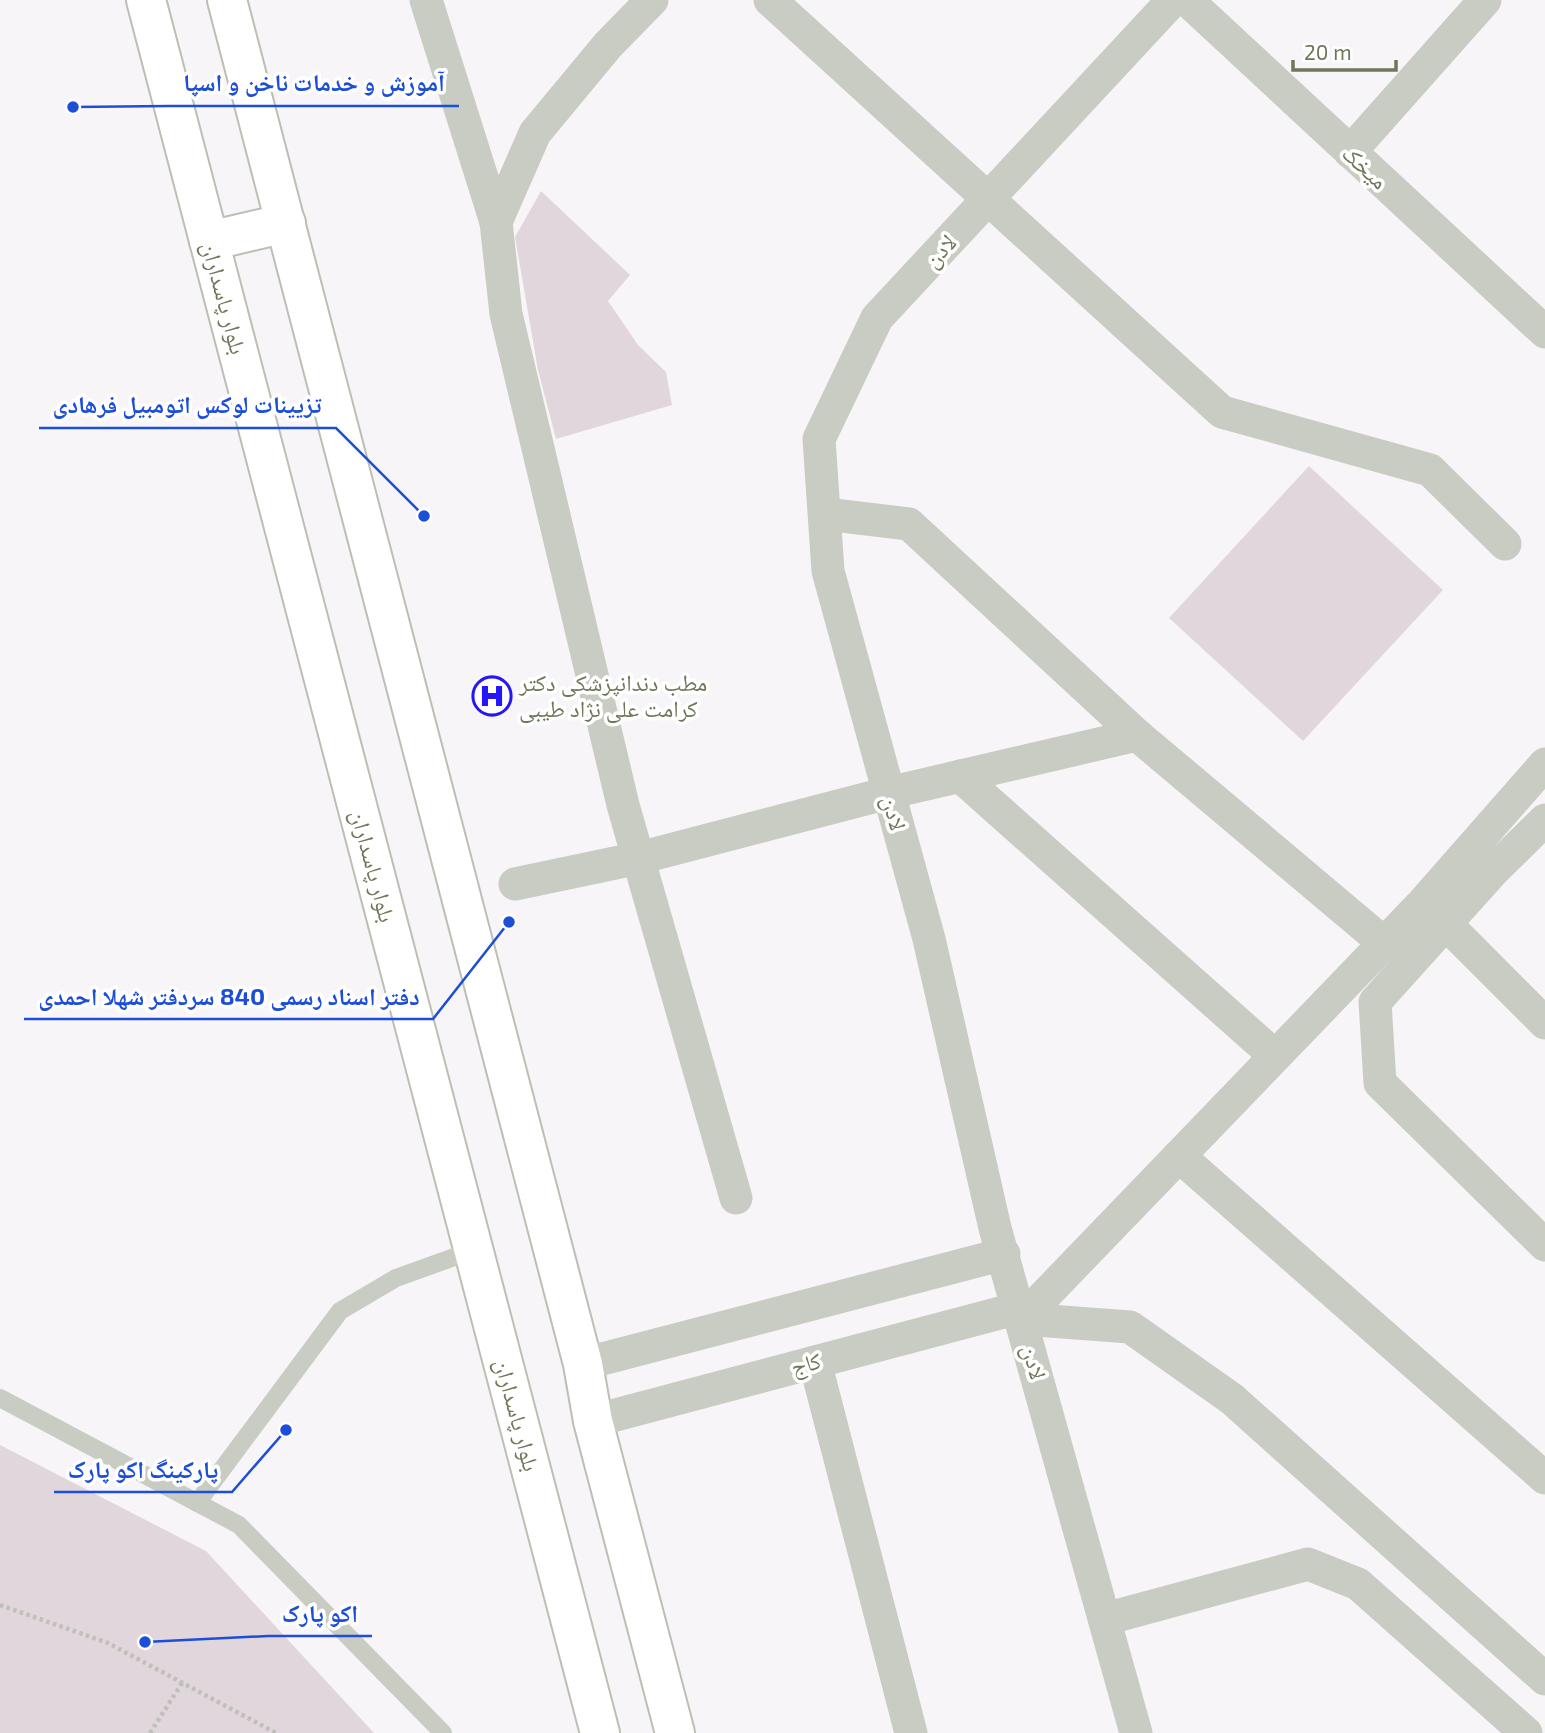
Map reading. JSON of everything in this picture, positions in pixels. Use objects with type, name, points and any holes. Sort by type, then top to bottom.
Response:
[{"type":"main road","name":"بلوار پاسداران","points":[[146,0],[600,1733]]},
{"type":"main road","points":[[227,0],[583,1364],[593,1421],[675,1733]]},
{"type":"main road","points":[[209,241],[286,223]]},
{"type":"street","points":[[426,0],[496,222],[506,314],[639,858],[736,1198]]},
{"type":"street","points":[[496,222],[535,133],[608,45],[652,0]]},
{"type":"street","points":[[770,0],[1222,412],[1430,470],[1505,544]]},
{"type":"street","name":"لادن","points":[[1136,1733],[995,1228],[929,939],[828,571],[819,439],[877,318],[1173,0]]},
{"type":"street","name":"میخک","points":[[1186,0],[1545,332]]},
{"type":"street","points":[[1350,152],[1485,0]]},
{"type":"street","points":[[825,514],[909,524],[1137,735],[1384,943]]},
{"type":"street","points":[[514,884],[639,858],[888,793],[1137,735]]},
{"type":"street","points":[[1020,1313],[1179,1156],[1350,979],[1545,764]]},
{"type":"street","points":[[960,776],[1275,1056]]},
{"type":"street","points":[[1375,1002],[1494,870],[1545,820]]},
{"type":"street","points":[[1445,923],[1545,1023]]},
{"type":"street","points":[[1350,979],[1375,1002],[1380,1083],[1545,1245]]},
{"type":"street","points":[[1179,1156],[1545,1478]]},
{"type":"street","points":[[583,1364],[1004,1254]]},
{"type":"street","points":[[1020,1313],[1130,1327],[1232,1399],[1545,1679]]},
{"type":"street","name":"کاج","points":[[593,1421],[815,1362],[1020,1313]]},
{"type":"street","points":[[815,1362],[911,1733]]},
{"type":"street","points":[[1104,1619],[1308,1564],[1358,1584],[1526,1733]]},
{"type":"lane","points":[[197,1503],[340,1311],[396,1278],[474,1250]]},
{"type":"lane","points":[[0,1398],[239,1525],[443,1733]]},
{"type":"path","points":[[0,1605],[108,1643],[276,1733]]},
{"type":"path","points":[[150,1733],[182,1683]]},
{"type":"shaded area","points":[[541,191],[630,275],[608,301],[638,345],[666,372],[672,405],[556,439],[538,370],[515,237]]},
{"type":"shaded area","points":[[1309,466],[1443,590],[1303,741],[1169,618]]},
{"type":"shaded area","points":[[0,1445],[206,1551],[374,1733],[0,1733]]},
{"type":"place","name":"آموزش و خدمات ناخن و اسپا","points":[[73,107]]},
{"type":"place","name":"تزیینات لوکس اتومبیل فرهادی","points":[[424,516]]},
{"type":"place","name":"مطب دندانپزشکی دکتر کرامت علی نژاد طیبی","points":[[492,696]]},
{"type":"place","name":"دفتر اسناد رسمی 840 سردفتر شهلا احمدی","points":[[509,922]]},
{"type":"place","name":"پارکینگ اکو پارک","points":[[286,1430]]},
{"type":"place","name":"اکو پارک","points":[[145,1642]]}]
